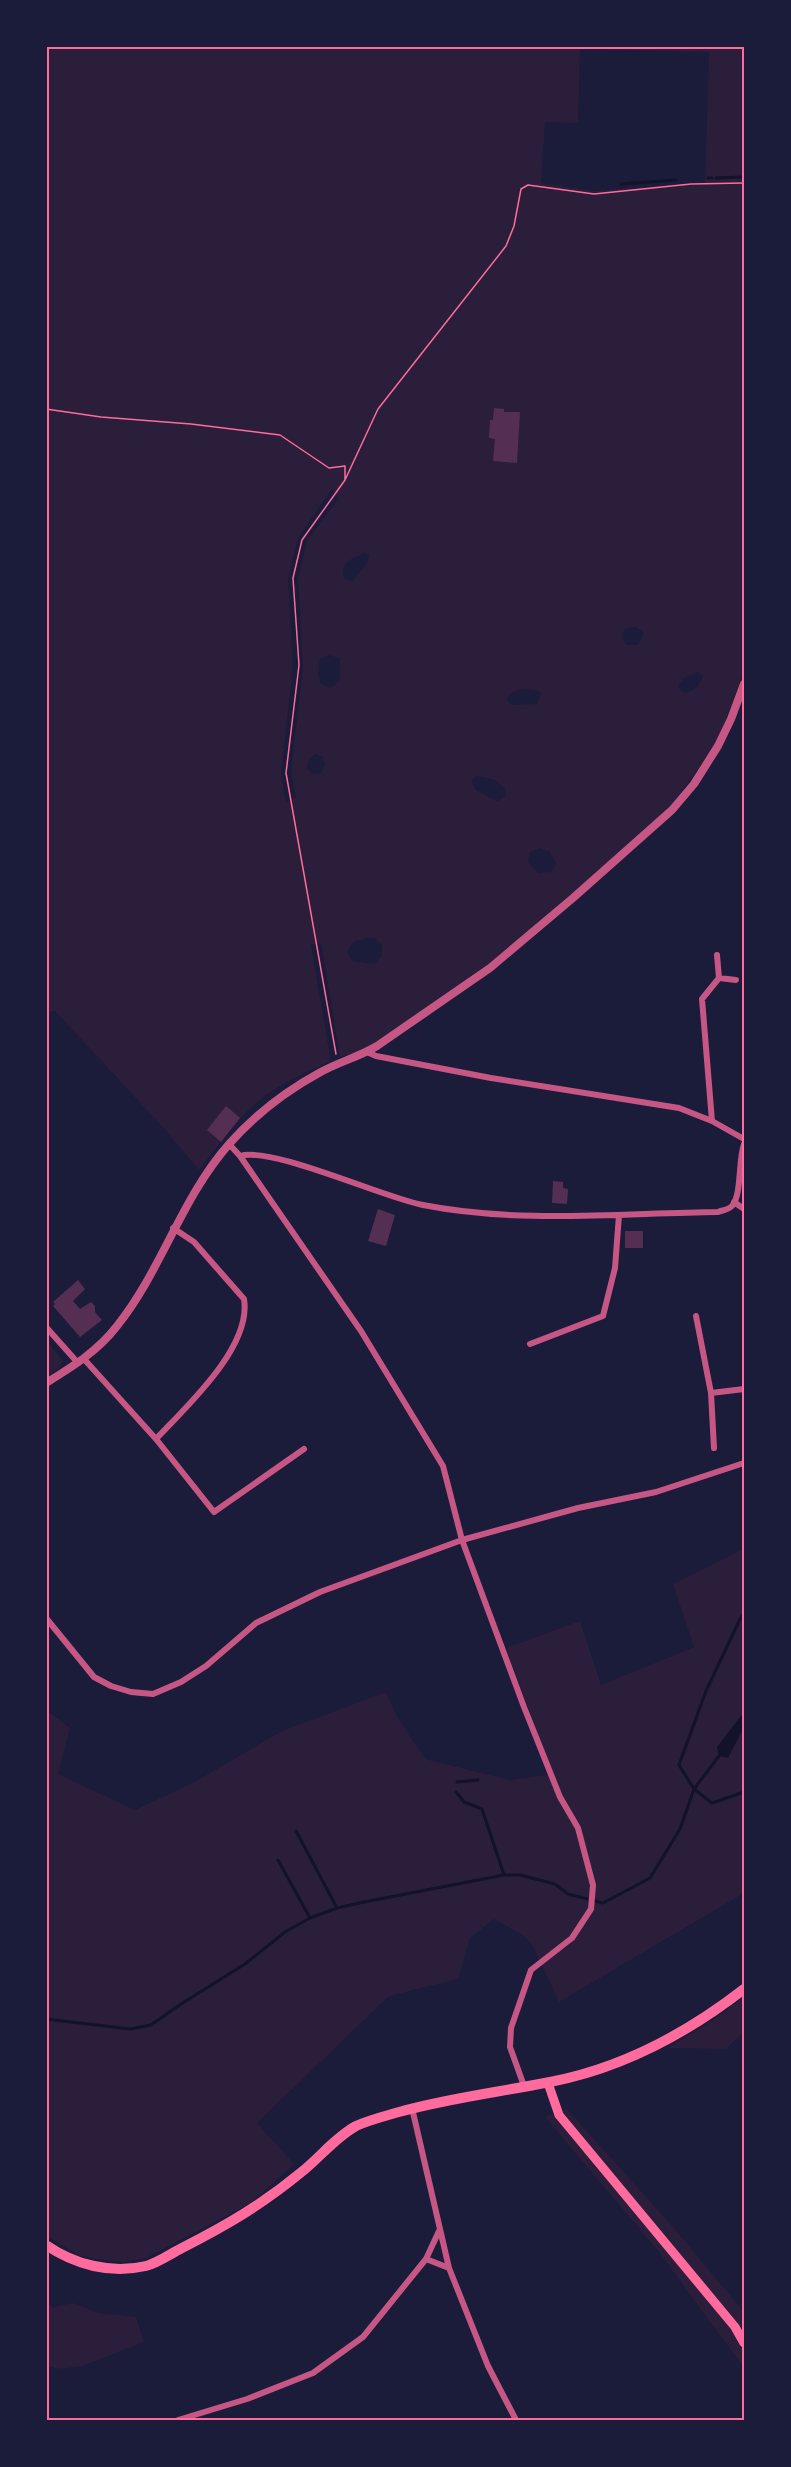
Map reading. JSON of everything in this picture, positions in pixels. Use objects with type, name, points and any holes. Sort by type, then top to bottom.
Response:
[{"type":"main road","points":[[46,2245],[72,2260],[97,2267],[147,2266],[220,2229],[256,2207],[356,2126],[412,2108],[548,2083],[601,2070],[667,2042],[711,2015],[744,1989]]},
{"type":"main road","points":[[548,2083],[559,2115],[735,2327],[744,2343]]},
{"type":"street","points":[[46,1383],[81,1361],[107,1338],[131,1307],[154,1270],[173,1228],[229,1144],[252,1121],[282,1097],[320,1073],[367,1052],[490,968],[672,810],[694,784],[718,746],[732,719],[744,684]]},
{"type":"street","points":[[712,1121],[702,999],[719,978],[717,955]]},
{"type":"street","points":[[719,978],[736,980]]},
{"type":"street","points":[[367,1052],[376,1056],[490,1078],[679,1107],[712,1121],[744,1139]]},
{"type":"street","points":[[229,1144],[312,1257],[361,1331],[443,1466],[462,1540],[546,1765],[560,1797],[578,1828],[593,1889],[591,1909],[572,1938],[531,1970],[511,2028],[510,2047],[524,2086]]},
{"type":"street","points":[[240,1156],[260,1155],[299,1165],[422,1205],[486,1213],[619,1215],[718,1212],[727,1209],[734,1202],[744,1144]]},
{"type":"street","points":[[734,1202],[744,1209]]},
{"type":"street","points":[[530,1344],[603,1316],[615,1268],[619,1215]]},
{"type":"street","points":[[156,1439],[208,1384],[226,1358],[246,1311],[244,1299],[194,1242],[173,1228]]},
{"type":"street","points":[[696,1316],[711,1393],[714,1448]]},
{"type":"street","points":[[46,1327],[156,1439],[214,1512],[303,1449]]},
{"type":"street","points":[[711,1393],[744,1389]]},
{"type":"street","points":[[46,1618],[94,1677],[111,1686],[131,1692],[153,1694],[181,1682],[206,1666],[256,1623],[320,1592],[462,1540],[578,1508],[656,1492],[744,1463]]},
{"type":"street","points":[[412,2108],[449,2268],[488,2366],[516,2421]]},
{"type":"street","points":[[178,2421],[247,2399],[314,2373],[363,2337],[426,2259],[439,2230]]},
{"type":"street","points":[[426,2259],[449,2268]]},
{"type":"path","points":[[338,1064],[286,773],[298,665],[293,578],[302,540],[345,480],[378,409],[506,246],[514,226],[521,189],[528,185],[594,194],[691,184],[744,183]]},
{"type":"path","points":[[46,409],[101,417],[191,424],[280,435],[328,468],[345,466],[345,480]]},
{"type":"shaded area","points":[[47,47],[744,47],[744,672],[716,745],[669,808],[625,850],[484,968],[365,1050],[340,1057],[321,943],[311,945],[331,1061],[286,1083],[252,1106],[199,1170],[160,1124],[55,1011],[47,1012]],"holes":[[[580,49],[709,52],[705,182],[594,191],[541,183],[545,122],[578,123]],[[332,489],[339,498],[307,541],[298,579],[303,666],[291,773],[296,797],[286,803],[281,775],[293,666],[288,578],[298,538]],[[365,553],[369,556],[367,563],[353,581],[345,579],[343,570],[348,562]],[[635,627],[643,631],[643,637],[637,645],[627,645],[622,638],[624,629]],[[330,655],[340,659],[340,681],[330,688],[321,684],[318,674],[320,659]],[[698,672],[703,676],[693,690],[682,692],[678,686],[684,678]],[[522,689],[541,693],[537,704],[512,705],[507,701],[509,694]],[[315,754],[323,757],[325,765],[321,773],[313,774],[307,768],[309,759]],[[476,776],[496,780],[505,789],[506,796],[497,801],[476,790],[471,781]],[[539,848],[550,852],[556,864],[551,872],[538,873],[528,862],[530,852]],[[367,938],[375,938],[382,945],[382,955],[374,964],[352,961],[347,952],[355,941]]]},
{"type":"shaded area","points":[[47,1341],[63,1361],[58,1369],[47,1376]]},
{"type":"shaded area","points":[[744,1549],[744,1712],[717,1748],[737,1739],[744,1727],[744,1890],[739,1896],[559,2002],[533,1946],[524,1936],[494,1919],[470,1938],[458,1979],[389,1996],[257,2123],[294,2164],[251,2203],[146,2258],[125,2262],[78,2255],[47,2236],[46,1710],[70,1728],[58,1774],[135,1810],[193,1783],[282,1731],[386,1692],[397,1717],[425,1759],[510,1780],[553,1774],[506,1648],[580,1621],[601,1685],[694,1647],[673,1584]]},
{"type":"shaded area","points":[[744,1712],[744,1727],[728,1758],[719,1756],[717,1747]]},
{"type":"shaded area","points":[[744,1997],[744,2032],[726,2049],[668,2048],[713,2020]]},
{"type":"shaded area","points":[[567,2109],[674,2228],[744,2312],[744,2368],[659,2252],[545,2117]]},
{"type":"shaded area","points":[[73,2303],[98,2313],[136,2317],[144,2342],[82,2366],[59,2369],[47,2366],[47,2304],[53,2307]]},
{"type":"building","points":[[494,408],[504,409],[504,412],[520,412],[517,463],[493,461],[495,439],[489,438],[490,420],[493,420]]},
{"type":"building","points":[[226,1106],[240,1118],[221,1142],[207,1130]]},
{"type":"building","points":[[553,1181],[563,1182],[563,1188],[568,1189],[567,1204],[552,1203]]},
{"type":"building","points":[[378,1209],[395,1215],[386,1246],[368,1241]]},
{"type":"building","points":[[625,1231],[643,1231],[643,1248],[625,1248]]},
{"type":"building","points":[[78,1280],[85,1289],[73,1301],[80,1309],[91,1302],[95,1306],[95,1312],[102,1320],[80,1337],[53,1306],[55,1304],[53,1302]]},
{"type":"waterway","points":[[716,178],[744,177]]},
{"type":"waterway","points":[[621,184],[676,180]]},
{"type":"waterway","points":[[744,1614],[706,1691],[679,1765],[694,1789],[712,1803],[744,1792]]},
{"type":"waterway","points":[[46,2019],[130,2029],[151,2025],[245,1964],[285,1932],[310,1918],[337,1908],[364,1902],[504,1875],[520,1875],[555,1884],[568,1894],[603,1903],[650,1878],[680,1829],[694,1789],[719,1756]]},
{"type":"waterway","points":[[457,1782],[478,1780]]},
{"type":"waterway","points":[[456,1792],[464,1802],[482,1809],[504,1875]]},
{"type":"waterway","points":[[296,1831],[337,1908]]},
{"type":"waterway","points":[[278,1860],[310,1918]]}]
